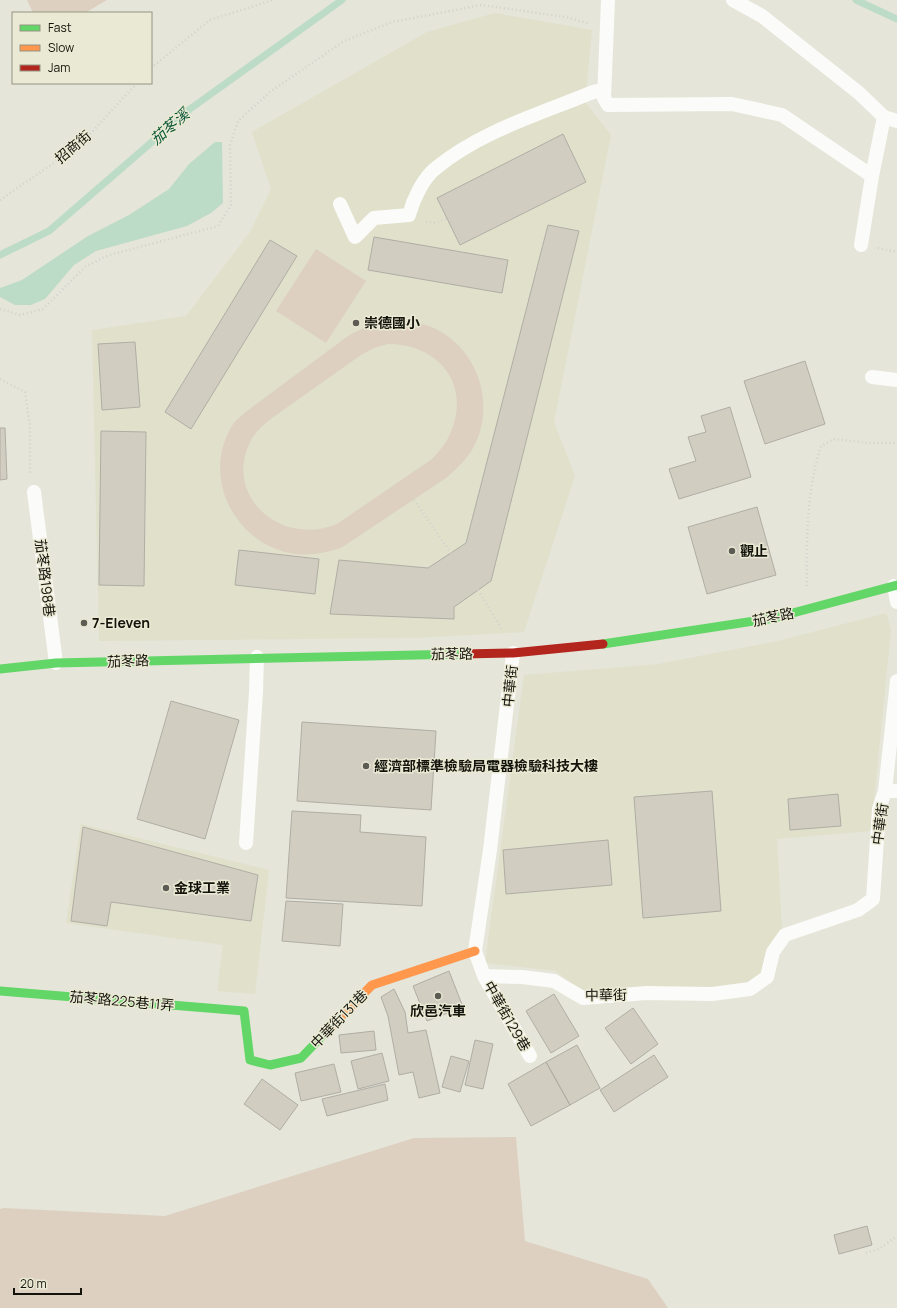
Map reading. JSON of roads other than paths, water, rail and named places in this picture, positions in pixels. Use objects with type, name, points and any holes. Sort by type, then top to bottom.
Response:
[{"type":"street","name":"茄苳路","points":[[0,669],[56,663],[257,657],[513,653],[605,644],[774,618],[895,585]]},
{"type":"street","name":"中華街131巷","points":[[244,1011],[250,1060],[270,1065],[301,1058],[372,985],[474,951]]},
{"type":"street","name":"茄苳路225巷11弄","points":[[0,991],[244,1011]]},
{"type":"lane","points":[[608,0],[604,90],[604,98],[608,105],[732,104],[782,115],[872,176]]},
{"type":"lane","points":[[733,0],[762,16],[783,31],[890,119],[872,176],[861,245]]},
{"type":"lane","points":[[340,204],[355,237],[374,218],[409,215],[414,198],[435,169],[474,142],[521,120],[593,92],[604,90]]},
{"type":"lane","points":[[872,377],[897,380]]},
{"type":"lane","name":"茄苳路198巷","points":[[34,492],[56,663]]},
{"type":"lane","points":[[895,585],[897,602]]},
{"type":"lane","name":"中華街","points":[[474,951],[491,842],[513,653]]},
{"type":"lane","points":[[246,843],[257,657]]},
{"type":"lane","name":"中華街","points":[[484,976],[522,977],[554,981],[583,998],[646,993],[712,994],[750,989],[767,977],[773,952],[785,935],[858,910],[873,899],[879,809],[891,791],[897,681]]},
{"type":"lane","points":[[474,951],[484,976]]},
{"type":"lane","name":"中華街129巷","points":[[484,976],[530,1056]]},
{"type":"waterway","name":"茄苳溪","points":[[0,255],[49,231],[190,109],[342,0]]},
{"type":"waterway","name":"茄苳溪","points":[[856,0],[897,19]]},
{"type":"place","name":"崇德國小","points":[[356,323]]},
{"type":"place","name":"觀止","points":[[732,551]]},
{"type":"place","name":"7-Eleven","points":[[84,623]]},
{"type":"place","name":"經濟部標準檢驗局電器檢驗科技大樓","points":[[366,766]]},
{"type":"place","name":"金球工業","points":[[166,888]]},
{"type":"place","name":"欣邑汽車","points":[[438,996]]}]
